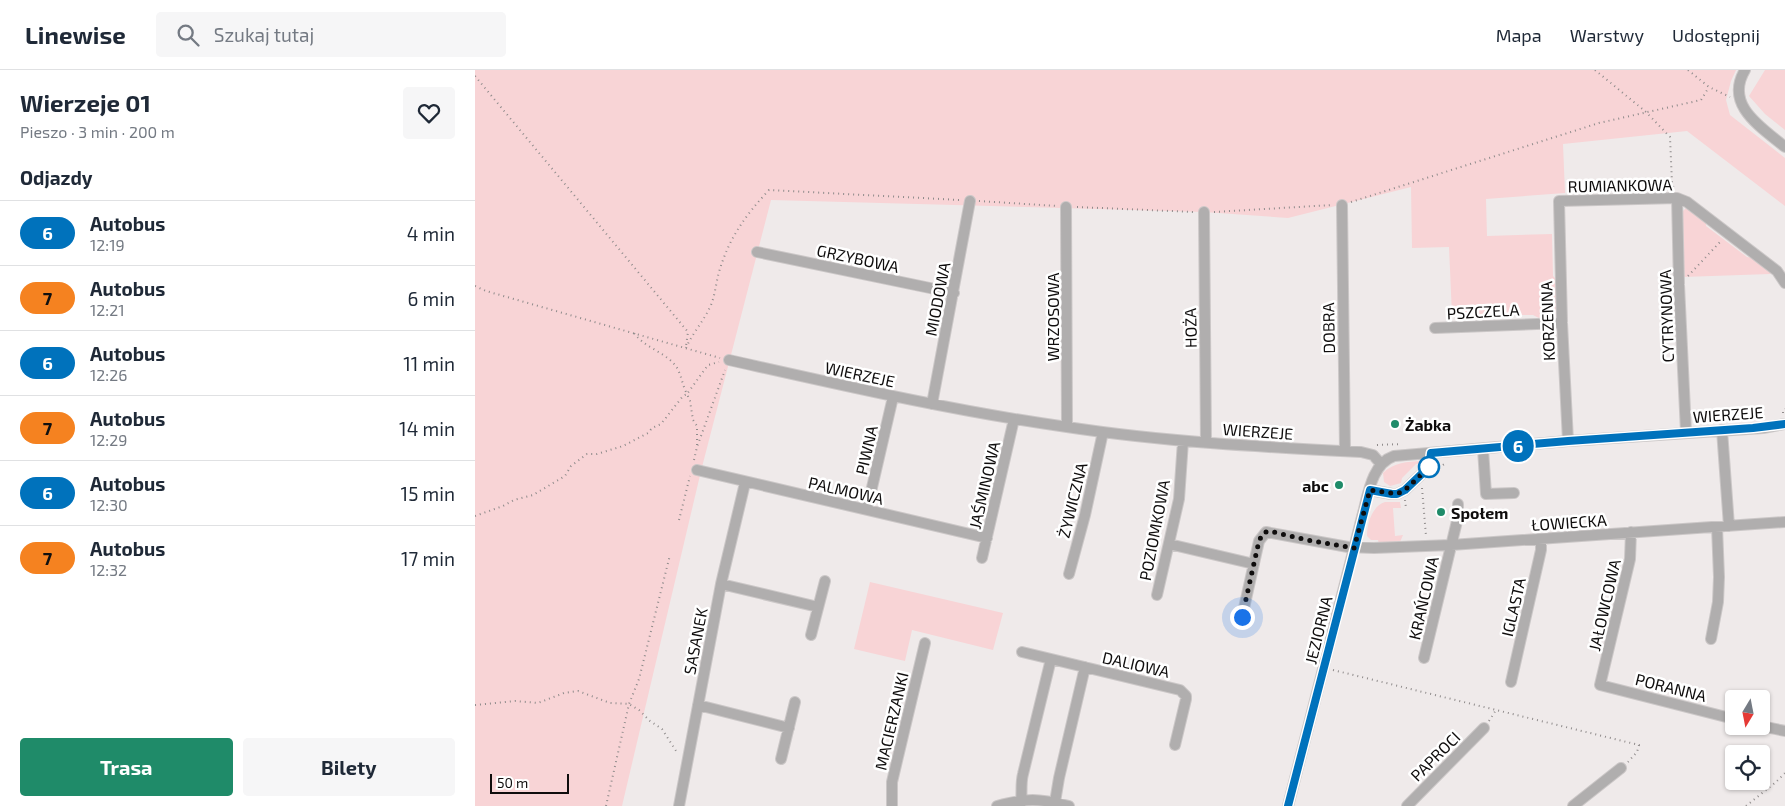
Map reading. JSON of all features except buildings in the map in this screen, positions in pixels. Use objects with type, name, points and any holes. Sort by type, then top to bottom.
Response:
[{"type":"street","points":[[1745,70],[1739,82],[1741,102],[1751,118],[1785,147]]},
{"type":"street","name":"RUMIANKOWA","points":[[1559,200],[1677,198],[1687,202],[1777,271],[1785,283]]},
{"type":"street","name":"CYTRYNOWA","points":[[1677,198],[1686,432]]},
{"type":"street","name":"KORZENNA","points":[[1559,200],[1562,323],[1568,441]]},
{"type":"street","name":"MIODOWA","points":[[932,404],[971,201]]},
{"type":"street","name":"DOBRA","points":[[1342,205],[1345,451]]},
{"type":"street","name":"WRZOSOWA","points":[[1066,207],[1067,427]]},
{"type":"street","name":"HOŻA","points":[[1204,212],[1206,443]]},
{"type":"street","name":"GRZYBOWA","points":[[757,252],[954,293]]},
{"type":"street","name":"PSZCZELA","points":[[1435,328],[1562,323]]},
{"type":"street","name":"WIERZEJE","points":[[729,360],[893,397],[1013,419],[1183,441],[1370,454],[1381,464],[1394,456],[1785,424]]},
{"type":"street","name":"PIWNA","points":[[867,510],[893,397]]},
{"type":"street","name":"JAŚMINOWA","points":[[982,558],[1013,419]]},
{"type":"street","points":[[1722,430],[1729,526]]},
{"type":"street","name":"ŻYWICZNA","points":[[1069,574],[1087,506],[1103,432]]},
{"type":"street","name":"POZIOMKOWA","points":[[1157,595],[1179,500],[1183,441]]},
{"type":"street","points":[[1483,449],[1486,494],[1514,493]]},
{"type":"street","points":[[1370,490],[1392,494],[1405,490],[1429,467],[1431,453]]},
{"type":"street","name":"JEZIORNA","points":[[1288,806],[1354,548],[1375,473],[1381,464]]},
{"type":"street","name":"PALMOWA","points":[[695,467],[745,483],[987,538]]},
{"type":"street","name":"SASANEK","points":[[679,806],[721,584],[745,483]]},
{"type":"street","name":"KRAŃCOWA","points":[[1424,658],[1459,517],[1458,504]]},
{"type":"street","name":"ŁOWIECKA","points":[[1254,564],[1259,541],[1266,532],[1354,548],[1451,545],[1785,522]]},
{"type":"street","points":[[1711,639],[1718,602],[1717,526]]},
{"type":"street","name":"JAŁOWCOWA","points":[[1600,685],[1630,559],[1631,532]]},
{"type":"street","name":"IGLASTA","points":[[1511,682],[1541,550],[1541,539]]},
{"type":"street","points":[[1169,544],[1254,564],[1242,617]]},
{"type":"street","points":[[811,635],[825,581]]},
{"type":"street","points":[[721,584],[818,607]]},
{"type":"street","name":"MACIERZANKI","points":[[892,806],[892,782],[925,643]]},
{"type":"street","name":"DALIOWA","points":[[1022,652],[1181,690],[1186,699],[1175,745]]},
{"type":"street","points":[[1021,803],[1023,774],[1051,659]]},
{"type":"street","name":"DALIOWA","points":[[1055,802],[1085,667]]},
{"type":"street","name":"PORANNA","points":[[1600,685],[1725,717]]},
{"type":"street","points":[[781,759],[795,702]]},
{"type":"street","points":[[699,706],[789,728]]},
{"type":"street","name":"PAPROCI","points":[[1407,806],[1484,728]]},
{"type":"street","points":[[1770,728],[1785,731]]},
{"type":"street","points":[[1573,806],[1621,768]]},
{"type":"street","points":[[997,806],[1036,799],[1069,806]]},
{"type":"path","points":[[1595,70],[1646,112],[1669,137],[1673,183],[1677,198]]},
{"type":"path","points":[[1688,70],[1709,87],[1741,102]]},
{"type":"path","points":[[475,76],[688,332],[685,348]]},
{"type":"path","points":[[685,348],[692,333],[704,320],[712,302],[720,270],[733,236],[747,214],[769,190],[1066,207],[1204,212],[1342,205],[1599,123],[1701,100],[1709,87]]},
{"type":"path","points":[[1679,285],[1728,233]]},
{"type":"path","points":[[475,286],[486,291],[729,360]]},
{"type":"path","points":[[634,333],[649,347],[669,359],[676,366],[690,401],[693,420],[697,426],[695,467],[679,520]]},
{"type":"path","points":[[475,516],[503,506],[513,500],[533,496],[565,476],[571,466],[587,454],[597,454],[623,446],[648,433],[652,428],[661,424],[683,396],[687,394],[708,365],[729,360]]},
{"type":"path","points":[[697,446],[729,360]]},
{"type":"path","points":[[1422,484],[1427,546]]},
{"type":"path","points":[[1404,499],[1406,508]]},
{"type":"path","points":[[606,806],[629,704],[639,679],[670,555]]},
{"type":"path","points":[[1330,669],[1639,745],[1637,752],[1621,768]]},
{"type":"path","points":[[475,705],[515,701],[538,703],[564,693],[578,691],[610,702],[629,704],[639,710],[662,729],[679,755],[688,758]]},
{"type":"path","points":[[1746,806],[1785,773]]},
{"type":"shaded area","points":[[475,70],[1736,70],[1726,100],[1730,115],[1785,158],[1785,206],[1687,131],[1563,144],[1565,193],[1486,199],[1487,236],[1552,234],[1553,276],[1558,281],[1558,315],[1546,320],[1533,315],[1452,315],[1449,247],[1412,248],[1411,187],[1288,218],[1204,212],[771,200],[701,471],[622,806],[475,806]]},
{"type":"shaded area","points":[[1765,70],[1785,70],[1785,130],[1765,114],[1749,96]]},
{"type":"shaded area","points":[[1687,207],[1706,220],[1706,226],[1747,257],[1754,258],[1772,272],[1770,274],[1683,277],[1682,212]]},
{"type":"shaded area","points":[[1422,461],[1422,463],[1416,464],[1402,478],[1401,483],[1390,486],[1384,482],[1383,473],[1387,469],[1401,463]]},
{"type":"shaded area","points":[[1400,502],[1401,508],[1393,508],[1395,536],[1403,535],[1400,542],[1379,544],[1378,540],[1371,540],[1367,536],[1371,516],[1380,504]]},
{"type":"shaded area","points":[[870,582],[1003,613],[993,650],[912,630],[905,661],[854,649]]},
{"type":"bus line","name":"6","points":[[1288,806],[1370,490],[1392,494],[1405,490],[1429,467],[1431,453],[1568,441],[1763,428],[1785,424]]},
{"type":"place","name":"Żabka","points":[[1395,424]]},
{"type":"place","name":"abc","points":[[1339,485]]},
{"type":"place","name":"Społem","points":[[1441,512]]},
{"type":"route","points":[[1242,617],[1259,541],[1263,533],[1269,531],[1354,548],[1370,490],[1397,494],[1405,490],[1429,467]]}]
